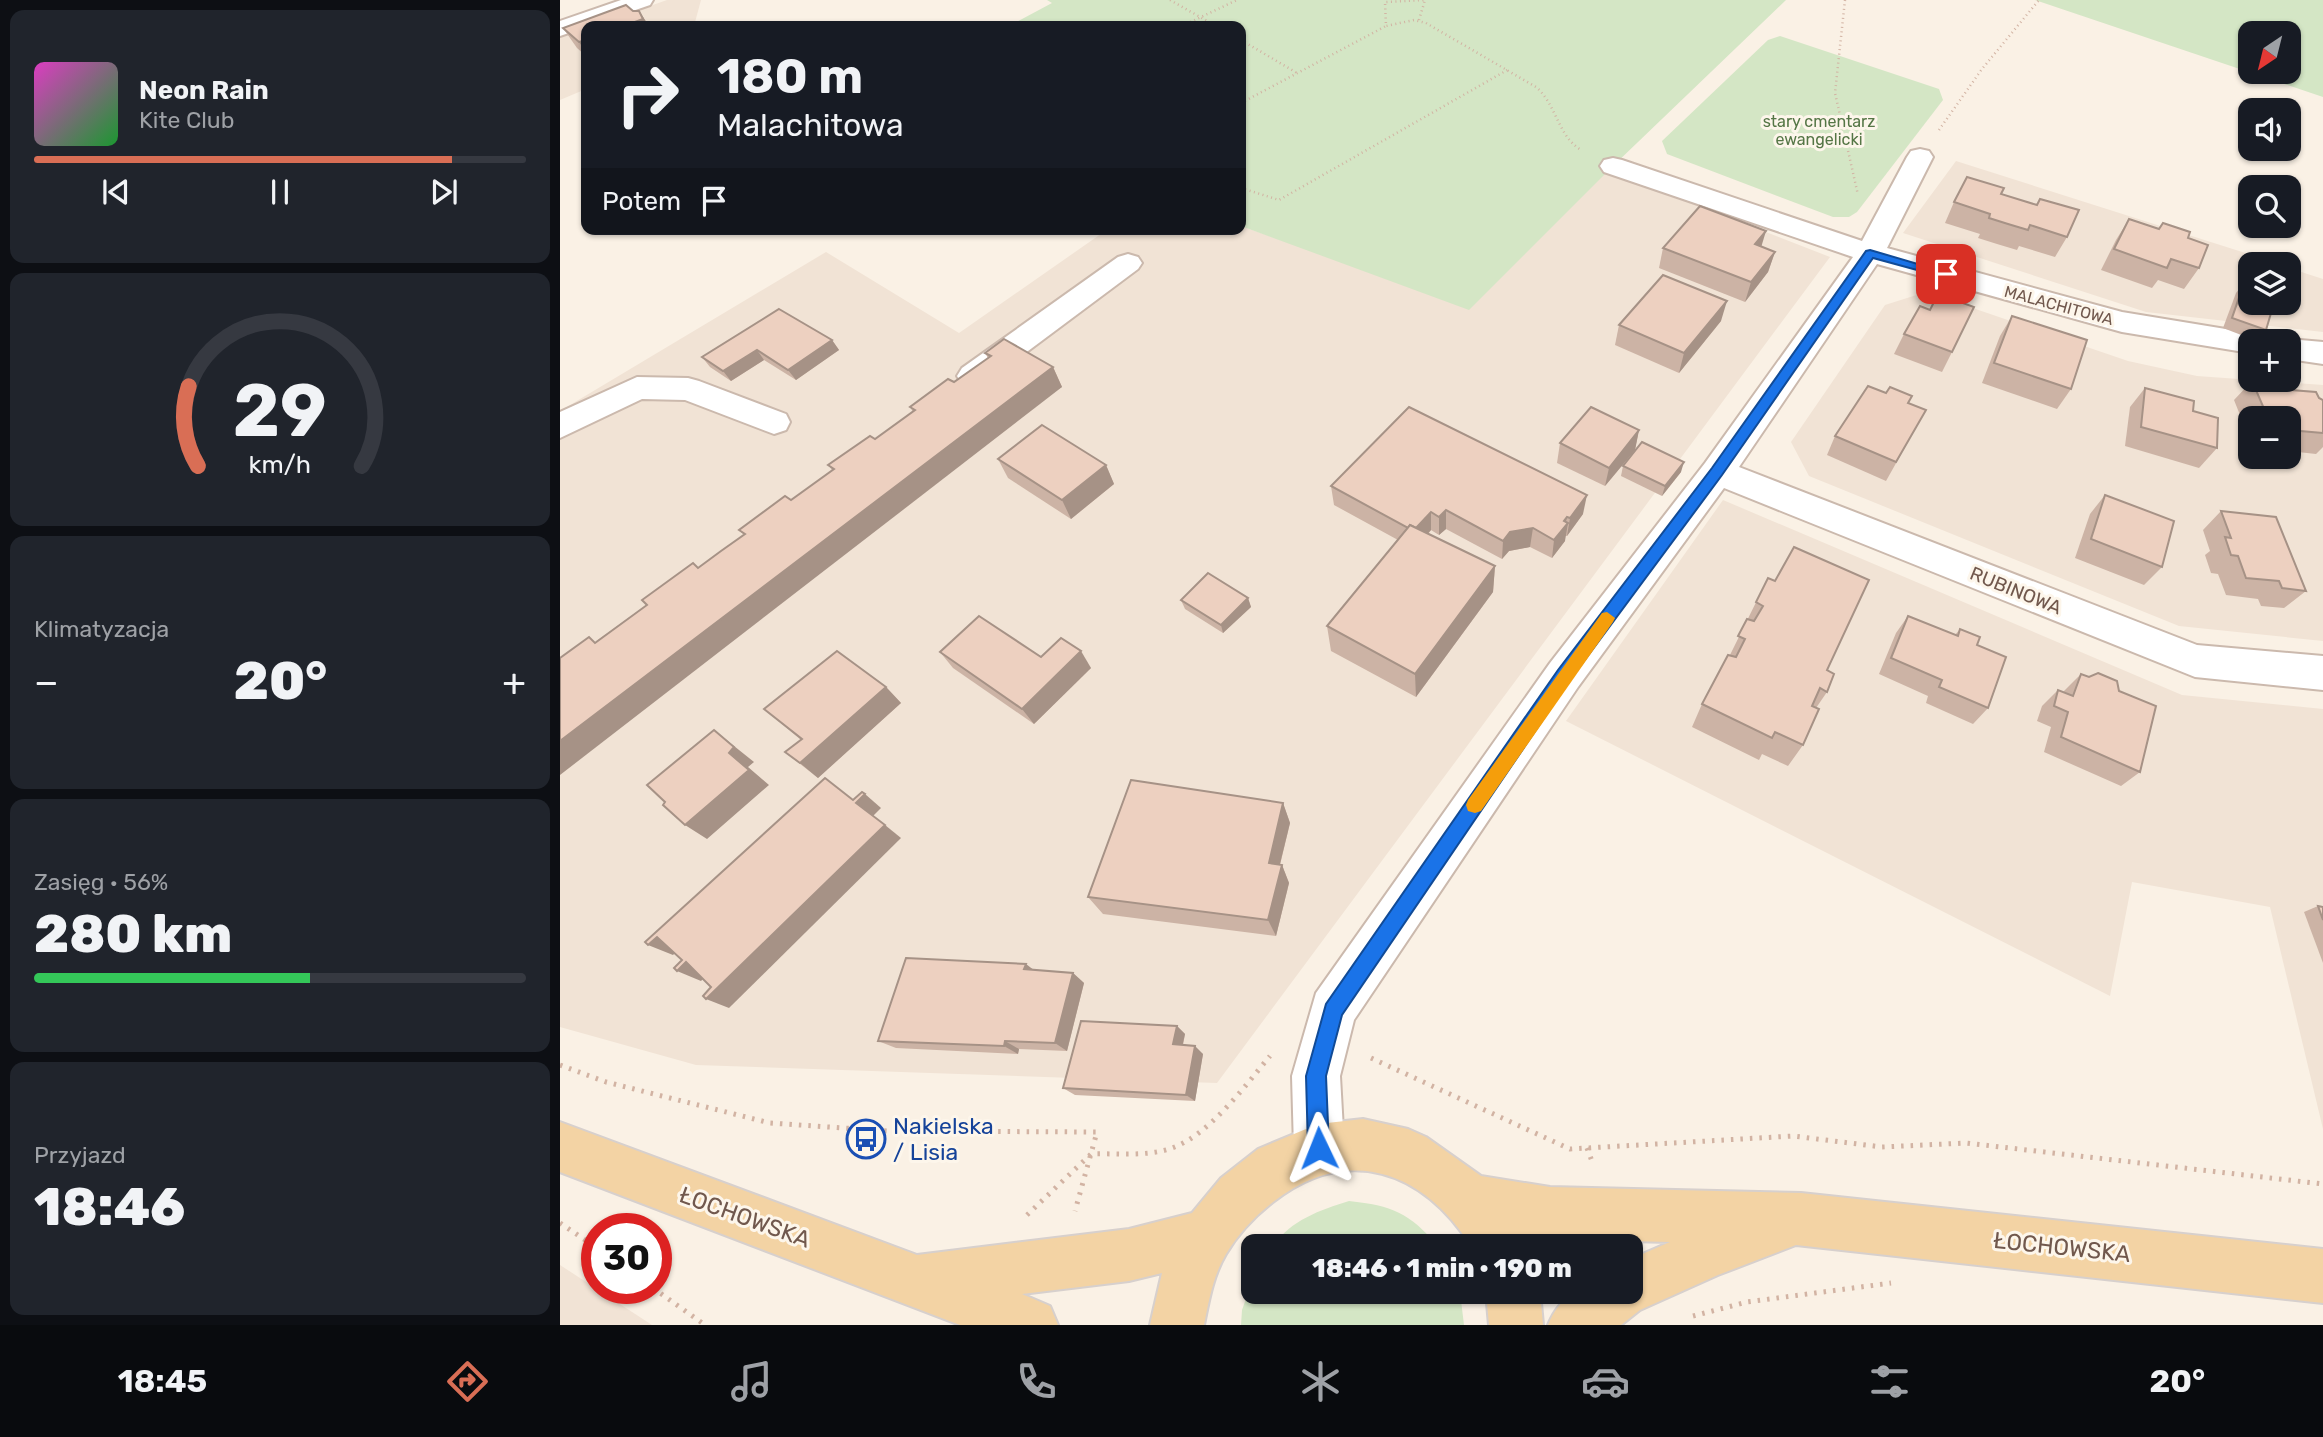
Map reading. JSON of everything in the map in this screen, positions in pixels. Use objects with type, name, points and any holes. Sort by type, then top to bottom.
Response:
[{"type":"main road","points":[[1177,1325],[1188,1275],[1207,1236],[1227,1207],[1266,1171],[1319,1148],[1357,1143],[1398,1150],[1437,1169],[1470,1200],[1491,1234]]},
{"type":"main road","name":"ŁOCHOWSKA","points":[[567,1150],[1031,1325]]},
{"type":"main road","name":"ŁOCHOWSKA","points":[[1470,1200],[1550,1213],[1801,1219],[2323,1276]]},
{"type":"main road","name":"ŁOCHOWSKA","points":[[1643,1282],[1708,1252],[1801,1219]]},
{"type":"main road","name":"ŁOCHOWSKA","points":[[916,1280],[1129,1255],[1207,1236]]},
{"type":"main road","points":[[1514,1304],[1516,1325]]},
{"type":"main road","points":[[1575,1325],[1604,1304]]},
{"type":"street","points":[[572,0],[589,19]]},
{"type":"street","points":[[583,21],[642,0]]},
{"type":"street","points":[[560,29],[581,22]]},
{"type":"street","points":[[1319,1148],[1316,1076],[1333,1010],[1564,675],[1717,471],[1870,253],[1920,157]]},
{"type":"street","name":"MALACHITOWA","points":[[1613,166],[1870,253],[2122,322],[2238,341]]},
{"type":"street","points":[[950,393],[1128,263]]},
{"type":"street","points":[[2301,350],[2323,353]]},
{"type":"street","points":[[560,426],[637,388],[688,389],[774,422]]},
{"type":"street","name":"RUBINOWA","points":[[1717,471],[2195,661],[2323,673]]},
{"type":"path","points":[[1170,0],[1208,21]]},
{"type":"path","points":[[1193,21],[1237,0]]},
{"type":"path","points":[[1386,26],[1383,1],[1425,0],[1419,20]]},
{"type":"path","points":[[1845,0],[1835,93],[1870,253]]},
{"type":"path","points":[[1920,157],[1982,69],[2039,0]]},
{"type":"path","points":[[1246,100],[1386,26],[1419,20],[1510,69],[1543,93],[1558,124],[1574,147],[1613,166]]},
{"type":"path","points":[[1246,43],[1297,73]]},
{"type":"path","points":[[1246,190],[1279,200],[1510,69]]},
{"type":"path","points":[[560,1065],[606,1082],[770,1123],[888,1131],[1097,1132],[1091,1154],[1175,1147],[1192,1138],[1224,1108],[1279,1046],[1326,1037],[1570,1149],[1793,1136],[1882,1147],[1966,1143],[2323,1184]]},
{"type":"path","points":[[560,1223],[581,1237]]},
{"type":"path","points":[[1688,1318],[1747,1301],[1894,1282]]},
{"type":"path","points":[[672,1302],[705,1325]]},
{"type":"shaded area","points":[[667,0],[701,0],[695,21],[607,21]]},
{"type":"shaded area","points":[[581,31],[581,91],[560,100],[560,38]]},
{"type":"shaded area","points":[[1956,161],[2242,252],[2238,252],[2238,315],[2301,315],[2301,272],[2323,279],[2323,332],[2146,312],[1903,233]]},
{"type":"shaded area","points":[[1609,171],[1830,257],[1217,1083],[696,1065],[560,1027],[560,411],[826,252],[959,333],[1099,235],[1246,235],[1246,228],[1298,246]]},
{"type":"shaded area","points":[[1926,292],[2128,361],[2197,376],[2238,379],[2238,392],[2301,392],[2301,383],[2323,385],[2323,641],[2179,626],[1809,476],[1791,442],[1885,305]]},
{"type":"shaded area","points":[[1723,500],[2182,695],[2323,709],[2323,1129],[2270,907],[2132,882],[2110,996],[1566,721]]},
{"type":"shaded area","points":[[560,1265],[581,1279],[581,1304],[620,1304],[652,1325],[560,1325]]},
{"type":"green space","points":[[1047,0],[1786,0],[1613,166],[1469,310],[1246,228],[1246,21],[1018,21],[1052,3]]},
{"type":"green space","points":[[2035,0],[2323,0],[2323,97],[2284,84],[2301,84],[2301,21],[2238,21],[2238,68]]},
{"type":"green space","name":"stary cmentarz ewangelicki","points":[[1780,36],[1939,89],[1943,100],[1857,212],[1849,217],[1833,217],[1667,154],[1662,141],[1768,40]]},
{"type":"green space","points":[[1349,1201],[1377,1205],[1408,1218],[1427,1234],[1283,1234],[1317,1212]]},
{"type":"green space","points":[[1244,1304],[1461,1304],[1464,1325],[1241,1325]]},
{"type":"building","points":[[626,5],[633,11],[639,11],[643,19],[638,21],[582,21]]},
{"type":"building","points":[[581,21],[581,41],[579,42],[563,28]]},
{"type":"building","points":[[1967,177],[2004,188],[2001,194],[2037,205],[2040,199],[2079,210],[2067,237],[2030,225],[2028,230],[1989,218],[1990,214],[1954,202]]},
{"type":"building","points":[[1700,206],[1766,231],[1755,244],[1775,252],[1751,282],[1663,248]]},
{"type":"building","points":[[2129,219],[2159,229],[2163,223],[2190,232],[2188,238],[2208,245],[2199,268],[2171,259],[2167,268],[2114,249]]},
{"type":"building","points":[[1663,275],[1727,301],[1684,353],[1619,325]]},
{"type":"building","points":[[1938,294],[1974,307],[1952,352],[1904,334],[1920,306],[1930,310]]},
{"type":"building","points":[[2238,300],[2238,315],[2270,315],[2266,329],[2232,318]]},
{"type":"building","points":[[779,309],[832,340],[788,370],[757,350],[723,371],[702,357]]},
{"type":"building","points":[[2012,316],[2087,340],[2071,389],[1994,363]]},
{"type":"building","points":[[1004,339],[1053,367],[560,741],[560,658],[589,637],[595,643],[647,605],[642,600],[693,563],[698,568],[745,534],[739,530],[785,496],[791,500],[834,469],[828,465],[870,436],[875,439],[915,410],[910,407],[948,379],[954,382],[991,356],[985,353]]},
{"type":"building","points":[[1868,386],[1886,393],[1890,387],[1912,396],[1908,403],[1926,410],[1896,462],[1835,436]]},
{"type":"building","points":[[2145,388],[2194,401],[2193,411],[2218,418],[2217,448],[2141,427]]},
{"type":"building","points":[[2257,392],[2316,392],[2323,400],[2323,433],[2301,431],[2301,406],[2263,406]]},
{"type":"building","points":[[1409,407],[1587,495],[1570,518],[1567,517],[1564,521],[1568,523],[1554,540],[1533,528],[1510,532],[1503,541],[1446,510],[1439,517],[1431,512],[1416,528],[1410,525],[1408,528],[1331,486]]},
{"type":"building","points":[[1591,407],[1639,430],[1609,468],[1560,443]]},
{"type":"building","points":[[1042,425],[1106,465],[1062,500],[998,459]]},
{"type":"building","points":[[1642,442],[1684,462],[1665,486],[1623,466]]},
{"type":"building","points":[[2105,495],[2174,521],[2162,567],[2091,539]]},
{"type":"building","points":[[2221,511],[2276,517],[2306,591],[2282,588],[2279,581],[2246,578],[2238,556],[2231,555],[2225,537],[2231,538]]},
{"type":"building","points":[[1410,525],[1495,566],[1415,674],[1327,626]]},
{"type":"building","points":[[1794,547],[1869,580],[1827,670],[1834,674],[1827,692],[1820,688],[1812,706],[1819,709],[1803,745],[1775,732],[1772,738],[1702,704],[1728,655],[1736,657],[1745,639],[1738,636],[1747,619],[1754,621],[1763,606],[1756,602],[1768,578],[1775,581]]},
{"type":"building","points":[[1208,573],[1248,598],[1221,625],[1181,600]]},
{"type":"building","points":[[979,616],[1041,657],[1061,638],[1081,651],[1022,709],[940,652]]},
{"type":"building","points":[[1908,616],[1958,636],[1960,629],[1980,637],[1977,645],[2006,657],[1988,708],[1939,687],[1942,680],[1891,658]]},
{"type":"building","points":[[837,651],[886,687],[800,763],[785,752],[802,739],[764,709]]},
{"type":"building","points":[[2098,673],[2117,681],[2119,691],[2156,706],[2140,772],[2061,737],[2068,712],[2054,706],[2058,690],[2073,696],[2081,674],[2089,677]]},
{"type":"building","points":[[714,730],[734,747],[729,753],[749,770],[685,825],[663,805],[665,802],[647,785]]},
{"type":"building","points":[[825,778],[853,800],[862,792],[865,794],[856,803],[885,825],[706,999],[703,996],[711,987],[686,962],[677,971],[674,968],[682,960],[657,937],[648,945],[645,942]]},
{"type":"building","points":[[1131,780],[1283,803],[1269,863],[1282,865],[1268,920],[1088,897]]},
{"type":"building","points":[[2318,906],[2323,907],[2323,920]]},
{"type":"building","points":[[906,958],[1026,964],[1024,969],[1073,973],[1055,1043],[1005,1041],[1004,1046],[878,1041]]},
{"type":"building","points":[[1081,1021],[1177,1026],[1173,1044],[1195,1046],[1186,1095],[1063,1088]]},
{"type":"slow traffic","points":[[1475,805],[1564,675],[1607,618]]},
{"type":"place","name":"Nakielska / Lisia","points":[[866,1139]]},
{"type":"route","points":[[1319,1148],[1316,1076],[1333,1010],[1564,675],[1717,471],[1870,253],[1946,274]]}]
